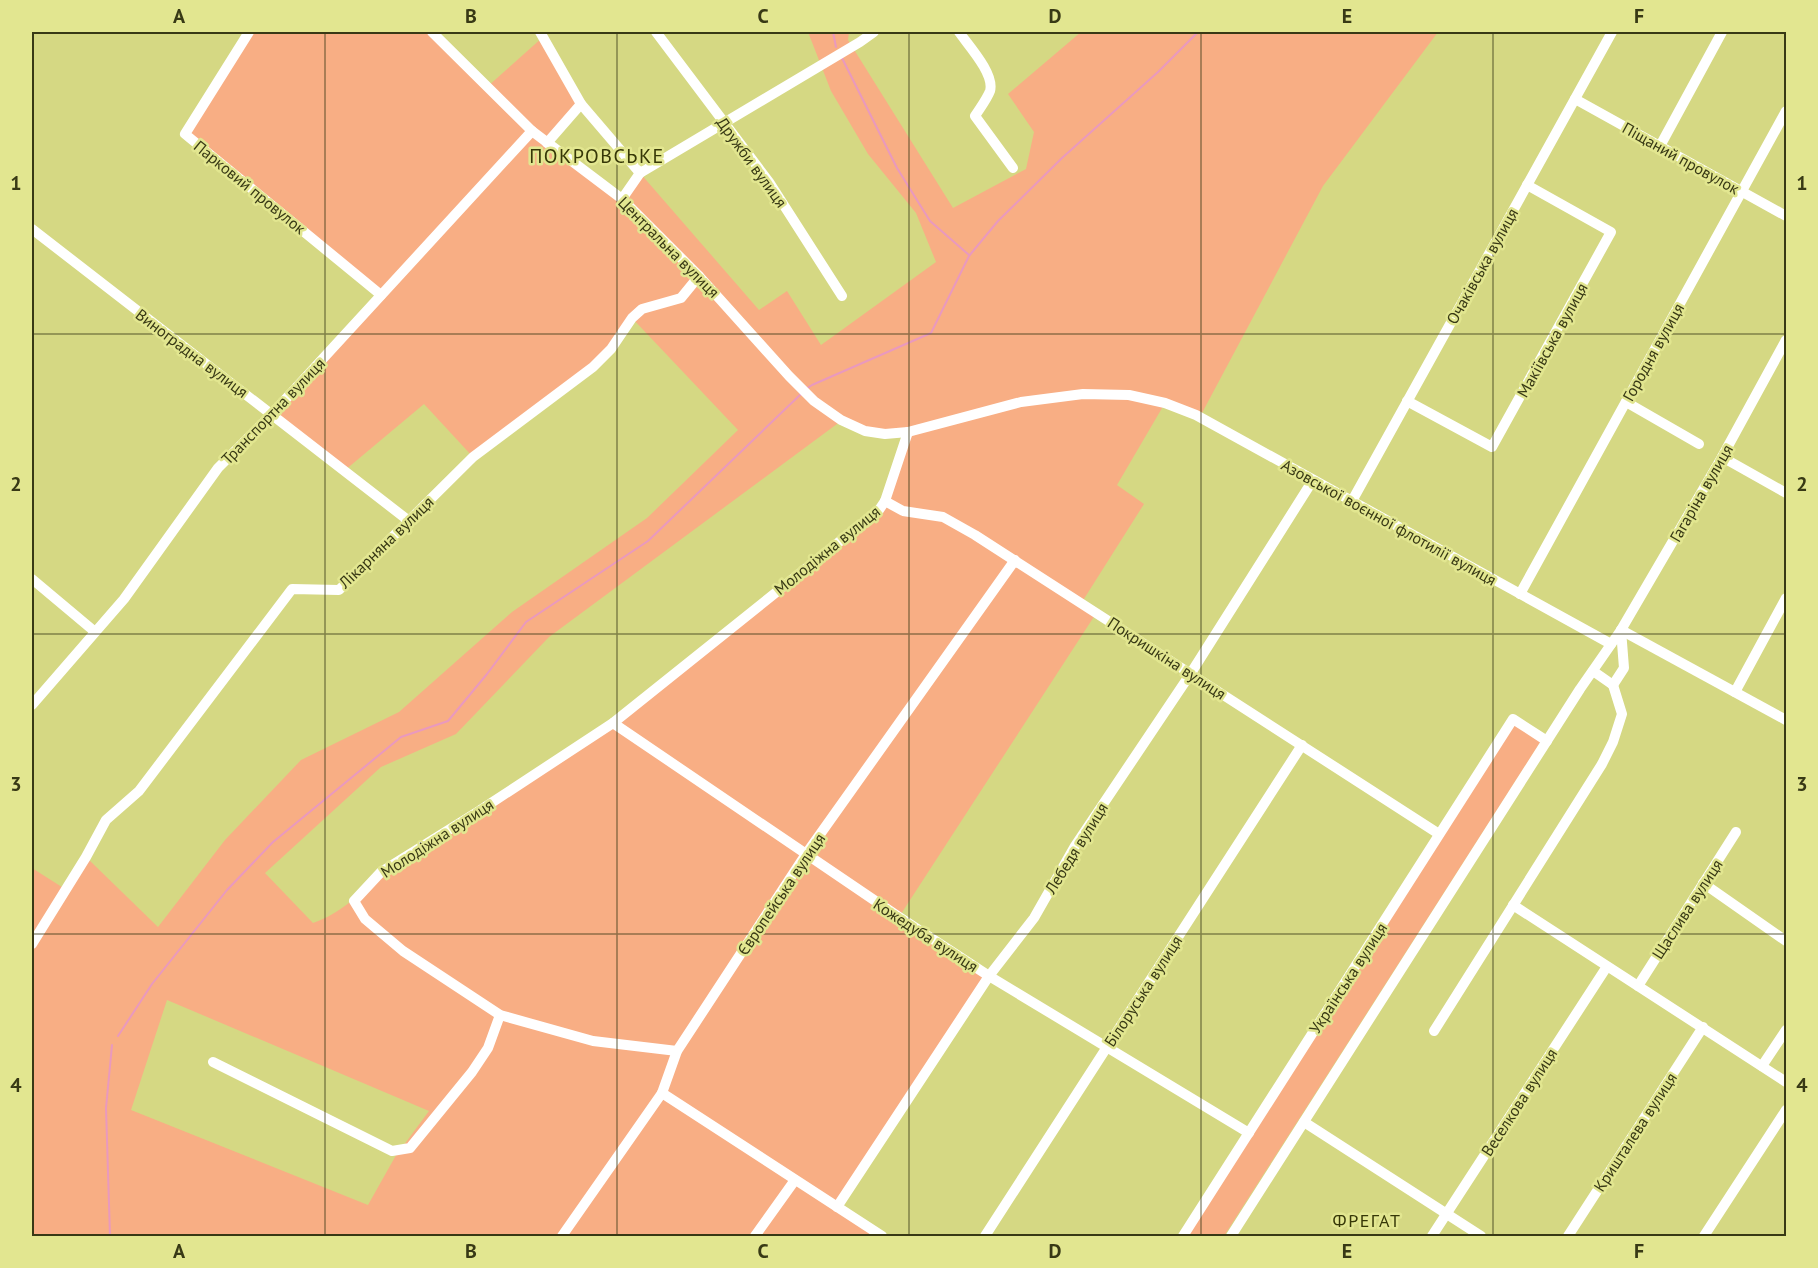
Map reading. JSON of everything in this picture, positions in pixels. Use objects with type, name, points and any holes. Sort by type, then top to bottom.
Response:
[{"type":"street","name":"Парковий провулок","points":[[249,32],[184,134],[381,295]]},
{"type":"street","name":"Центральна вулиця","points":[[432,32],[532,131],[622,199],[699,276],[814,401],[841,420],[864,431],[885,434],[908,432]]},
{"type":"street","points":[[540,32],[581,104],[640,172]]},
{"type":"street","name":"Дружби вулиця","points":[[656,32],[769,182],[842,296]]},
{"type":"street","points":[[622,199],[640,172],[724,124],[874,32]]},
{"type":"street","points":[[959,32],[986,69],[991,80],[990,91],[975,116],[1013,168]]},
{"type":"street","name":"Очаківська вулиця","points":[[1352,501],[1612,32]]},
{"type":"street","points":[[1660,146],[1722,32]]},
{"type":"street","name":"Піщаний провулок","points":[[1575,99],[1786,216]]},
{"type":"street","points":[[547,143],[581,104]]},
{"type":"street","name":"Городня вулиця","points":[[1520,594],[1786,111]]},
{"type":"street","name":"Транспортна вулиця","points":[[32,705],[124,599],[218,468],[272,414],[532,131]]},
{"type":"street","name":"Макіївська вулиця","points":[[1407,401],[1492,447],[1611,232],[1527,185]]},
{"type":"street","name":"Виноградна вулиця","points":[[32,229],[409,521]]},
{"type":"street","name":"Лікарняна вулиця","points":[[32,944],[106,820],[139,791],[292,589],[339,590],[473,457],[593,367],[611,349],[632,318],[642,309],[681,298],[699,276]]},
{"type":"street","name":"Гагаріна вулиця","points":[[1231,1236],[1547,741],[1622,630],[1722,457],[1786,340]]},
{"type":"street","name":"Азовської воєнної флотилії вулиця","points":[[908,432],[1022,402],[1056,397],[1083,394],[1129,395],[1165,403],[1196,416],[1312,482],[1352,501],[1611,644]]},
{"type":"street","points":[[1626,402],[1699,444]]},
{"type":"street","name":"Молодіжна вулиця","points":[[500,1015],[403,951],[365,919],[354,900],[381,872],[613,723],[879,510],[885,501],[908,432]]},
{"type":"street","points":[[1722,457],[1786,493]]},
{"type":"street","name":"Лебедя вулиця","points":[[837,1207],[989,976],[1034,918],[1075,846],[1191,673],[1312,482]]},
{"type":"street","name":"Покришкіна вулиця","points":[[885,501],[903,511],[943,517],[1015,560],[1439,834]]},
{"type":"street","name":"Європейська вулиця","points":[[562,1236],[662,1094],[677,1051],[806,854],[1015,560]]},
{"type":"street","points":[[32,579],[94,632]]},
{"type":"street","points":[[1735,692],[1786,598]]},
{"type":"street","points":[[1613,685],[1624,668],[1622,630]]},
{"type":"street","points":[[1622,630],[1786,720]]},
{"type":"street","points":[[1434,1031],[1602,764],[1613,742],[1622,714],[1613,685],[1593,671]]},
{"type":"street","name":"Українська вулиця","points":[[1182,1236],[1513,719],[1547,741]]},
{"type":"street","name":"Кожедуба вулиця","points":[[613,723],[989,976],[1249,1133]]},
{"type":"street","name":"Білоруська вулиця","points":[[985,1236],[1302,745]]},
{"type":"street","name":"Щаслива вулиця","points":[[1638,986],[1736,832]]},
{"type":"street","points":[[1703,883],[1786,941]]},
{"type":"street","points":[[1513,905],[1786,1082]]},
{"type":"street","name":"Веселкова вулиця","points":[[1432,1236],[1606,968]]},
{"type":"street","points":[[213,1062],[392,1151],[410,1148],[472,1072],[488,1048],[500,1015],[594,1041],[677,1051]]},
{"type":"street","name":"Кришталева вулиця","points":[[1568,1236],[1703,1028]]},
{"type":"street","points":[[1762,1066],[1786,1030]]},
{"type":"street","points":[[662,1094],[882,1236]]},
{"type":"street","points":[[1704,1236],[1786,1110]]},
{"type":"street","points":[[1304,1122],[1481,1236]]},
{"type":"street","points":[[755,1236],[795,1180]]},
{"type":"shaded area","points":[[249,32],[432,32],[487,87],[543,37],[581,104],[547,143],[622,198],[640,173],[759,310],[787,291],[821,345],[936,262],[916,213],[868,154],[831,91],[808,32],[849,32],[848,40],[953,208],[1026,169],[1034,132],[1008,94],[1081,32],[1438,32],[1323,186],[1202,413],[1165,403],[1117,485],[1144,504],[1082,602],[1097,612],[899,917],[989,976],[837,1207],[882,1236],[32,1236],[32,868],[65,889],[86,857],[158,927],[225,840],[301,760],[399,712],[512,612],[647,518],[738,430],[632,318],[611,349],[473,457],[424,404],[344,471],[272,414],[381,295],[185,134]],"holes":[[[841,421],[884,434],[907,432],[879,510],[613,723],[381,872],[350,902],[323,919],[313,923],[265,873],[381,767],[456,734],[549,637]],[[167,1000],[429,1111],[395,1157],[368,1205],[131,1110]]]},
{"type":"shaded area","points":[[1513,719],[1543,738],[1224,1236],[1183,1236]]},
{"type":"waterway","points":[[833,32],[836,47]]},
{"type":"waterway","points":[[806,389],[931,333],[969,256],[998,221],[1062,158],[1158,72],[1198,32]]},
{"type":"waterway","points":[[842,58],[897,168],[930,221],[969,255]]},
{"type":"waterway","points":[[118,1036],[152,984],[227,890],[273,842],[401,737],[448,721],[526,622],[648,541],[802,393]]},
{"type":"waterway","points":[[110,1236],[106,1108],[112,1045]]},
{"type":"district","name":"ПОКРОВСЬКЕ","points":[[597,156]]},
{"type":"district","name":"ФРЕГАТ","points":[[1367,1220]]}]
